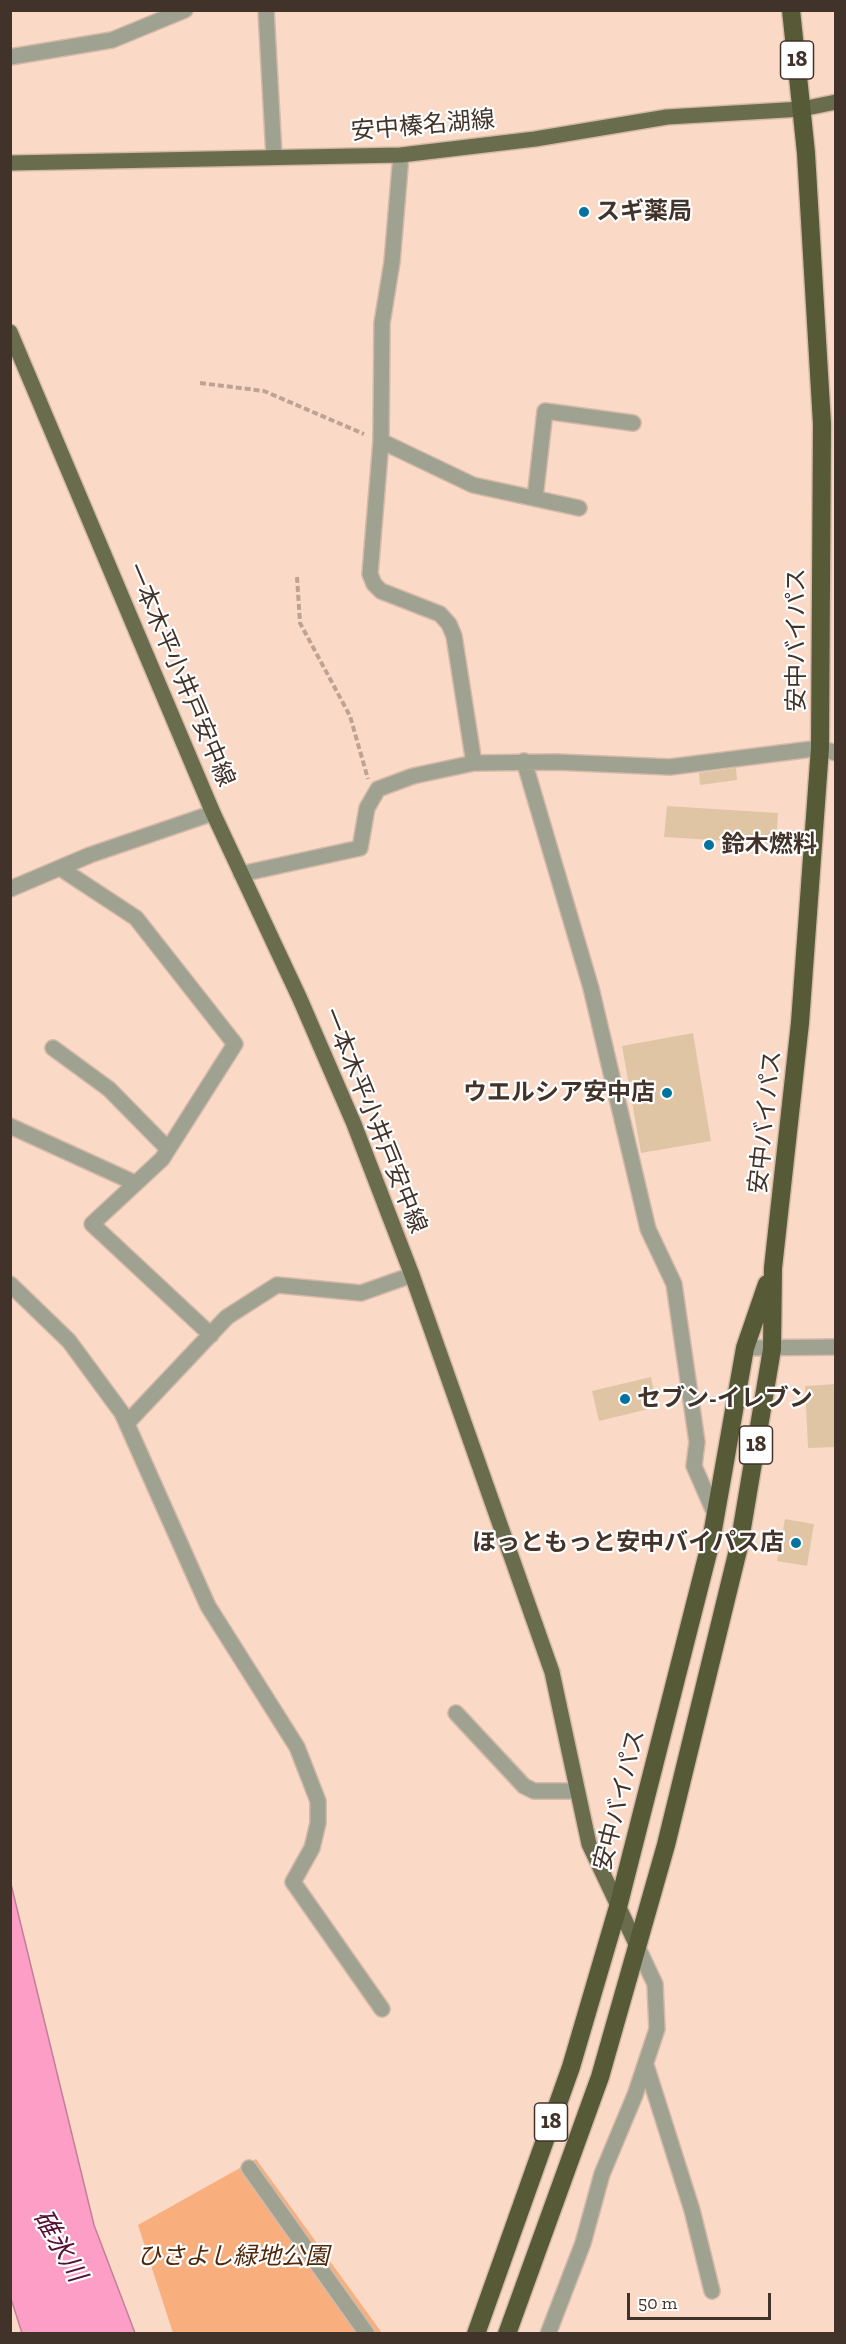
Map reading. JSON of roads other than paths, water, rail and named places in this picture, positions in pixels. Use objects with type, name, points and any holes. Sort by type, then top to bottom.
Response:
[{"type":"highway","name":"安中バイパス","points":[[507,2334],[600,2077],[638,1947],[739,1546],[772,1348],[773,1268],[828,751],[822,424],[802,109],[791,10]]},
{"type":"highway","name":"安中バイパス","points":[[476,2334],[571,2067],[618,1908],[715,1514],[745,1348],[773,1268]]},
{"type":"main road","name":"安中榛名湖線","points":[[10,164],[274,156],[401,155],[535,139],[667,117],[802,109],[836,102]]},
{"type":"main road","name":"一本木平小井戸安中線","points":[[10,332],[213,813],[300,999],[354,1124],[412,1275],[552,1672],[589,1844],[638,1947]]},
{"type":"street","points":[[10,57],[112,40],[185,10]]},
{"type":"street","points":[[266,10],[274,156]]},
{"type":"street","points":[[401,155],[392,262],[382,323],[381,441],[370,574],[374,584],[381,591],[440,614],[449,624],[454,636],[474,764]]},
{"type":"street","points":[[535,498],[545,411],[633,423]]},
{"type":"street","points":[[381,441],[473,485],[579,508]]},
{"type":"street","points":[[241,874],[360,848],[367,808],[378,789],[412,776],[474,764],[524,761],[670,766],[828,751]]},
{"type":"street","points":[[524,761],[591,988],[648,1229],[674,1284],[697,1443],[694,1466],[715,1514]]},
{"type":"street","points":[[10,889],[60,868],[213,813]]},
{"type":"street","points":[[60,868],[136,918],[235,1044],[162,1159],[92,1224],[210,1335]]},
{"type":"street","points":[[52,1048],[109,1089],[168,1149]]},
{"type":"street","points":[[10,1126],[135,1184]]},
{"type":"street","points":[[127,1423],[227,1317],[277,1285],[361,1293],[412,1275]]},
{"type":"street","points":[[10,1284],[69,1341],[102,1383],[127,1423],[208,1606],[297,1747],[311,1777],[318,1801],[318,1823],[312,1848],[293,1882],[382,2009]]},
{"type":"street","points":[[745,1348],[836,1347]]},
{"type":"street","points":[[456,1713],[524,1786],[534,1791],[577,1791]]},
{"type":"street","points":[[549,2334],[583,2243],[602,2174],[646,2065],[657,2029],[657,2007],[652,1974],[638,1947]]},
{"type":"street","points":[[646,2065],[692,2210],[712,2291]]},
{"type":"street","points":[[249,2168],[367,2334]]},
{"type":"water","name":"碓氷川","points":[[10,1880],[94,2225],[135,2333],[22,2333],[11,2299]]},
{"type":"place","name":"スギ薬局","points":[[584,212]]},
{"type":"place","name":"鈴木燃料","points":[[709,845]]},
{"type":"place","name":"ウエルシア安中店","points":[[667,1093]]},
{"type":"place","name":"セブン-イレブン","points":[[625,1399]]},
{"type":"place","name":"ほっともっと安中バイパス店","points":[[796,1543]]},
{"type":"park label","name":"ひさよし緑地公園","points":[[233,2257]]}]
